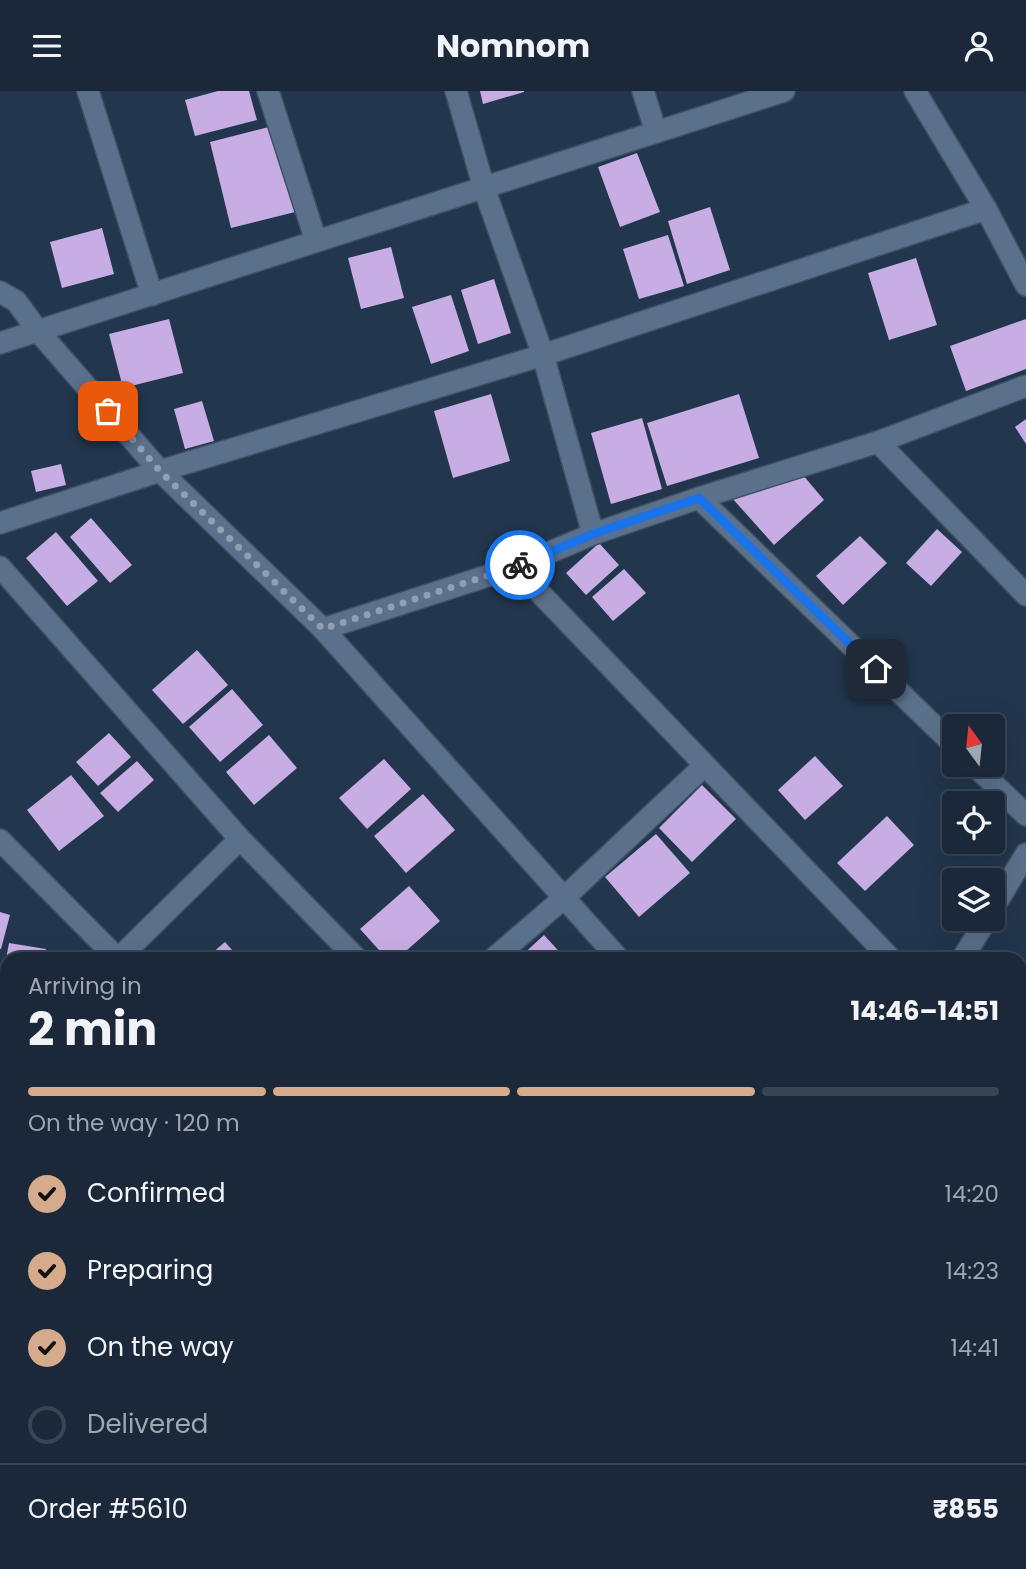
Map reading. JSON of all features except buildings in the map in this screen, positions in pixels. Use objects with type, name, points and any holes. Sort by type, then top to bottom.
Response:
[{"type":"street","points":[[88,91],[152,295]]},
{"type":"street","points":[[268,91],[316,241]]},
{"type":"street","points":[[456,91],[484,188],[543,355],[593,534]]},
{"type":"street","points":[[643,91],[656,132]]},
{"type":"street","points":[[0,343],[784,91]]},
{"type":"street","points":[[915,91],[986,209],[1026,285]]},
{"type":"street","points":[[0,523],[160,471],[543,355],[986,209]]},
{"type":"street","points":[[0,292],[16,301],[38,331],[160,471],[323,629],[613,952]]},
{"type":"street","points":[[323,629],[515,567],[593,534],[699,498],[878,442],[1026,386]]},
{"type":"street","points":[[878,442],[1026,595]]},
{"type":"street","points":[[699,498],[942,733]]},
{"type":"street","points":[[0,567],[240,839],[350,952]]},
{"type":"street","points":[[515,567],[884,952]]},
{"type":"street","points":[[501,952],[565,897],[704,766]]},
{"type":"street","points":[[986,777],[1026,815]]},
{"type":"street","points":[[125,952],[240,839]]},
{"type":"street","points":[[0,840],[111,952]]},
{"type":"street","points":[[1005,889],[1026,854]]},
{"type":"street","points":[[966,952],[980,931]]},
{"type":"way so far","points":[[108,411],[160,471],[323,629],[520,565]]},
{"type":"route","points":[[520,565],[593,534],[699,498],[876,669]]}]
